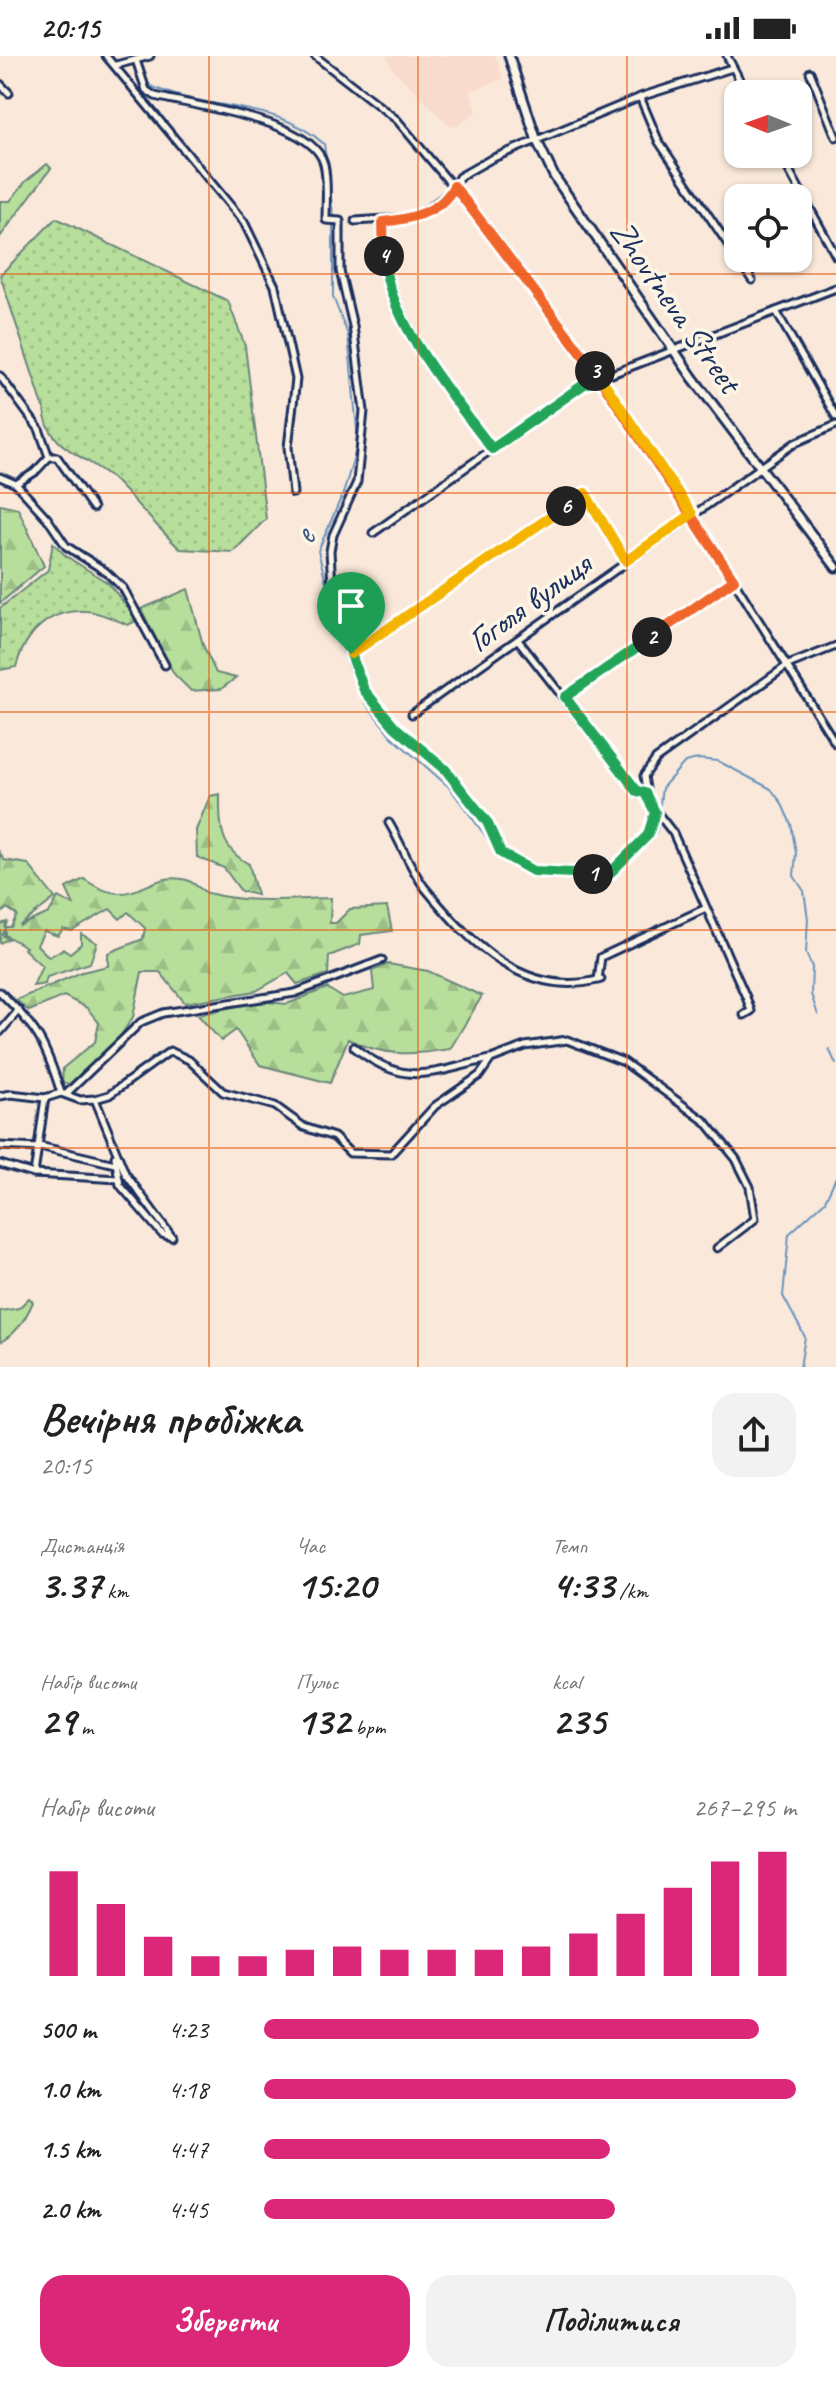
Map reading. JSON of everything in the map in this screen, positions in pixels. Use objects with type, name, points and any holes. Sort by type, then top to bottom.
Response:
[{"type":"main road","name":"Zhovtneva Street","points":[[509,56],[537,141],[561,187],[675,350],[836,567]]},
{"type":"street","points":[[106,56],[171,138],[244,222],[275,286],[296,379],[288,447],[293,493]]},
{"type":"street","points":[[315,56],[397,120],[454,186],[601,378],[692,514],[836,744]]},
{"type":"street","points":[[727,56],[739,80]]},
{"type":"street","points":[[116,65],[148,57]]},
{"type":"street","points":[[136,60],[146,90],[155,96],[225,110],[272,126],[315,147],[324,162],[326,220],[340,221],[340,271],[353,326],[364,411],[357,482],[330,551],[333,602],[364,690],[395,727],[445,769],[487,822],[501,853],[520,867],[554,873],[608,875],[648,835],[656,814]]},
{"type":"street","points":[[355,221],[383,222],[417,217],[441,200],[459,177],[474,168],[640,97],[732,68]]},
{"type":"street","points":[[810,72],[836,137]]},
{"type":"street","points":[[0,84],[9,93]]},
{"type":"street","points":[[640,97],[659,142],[752,280]]},
{"type":"street","points":[[788,168],[836,256]]},
{"type":"street","points":[[383,222],[385,269],[396,302],[445,386],[492,449]]},
{"type":"street","points":[[373,533],[583,385],[836,288]]},
{"type":"street","points":[[776,311],[836,417]]},
{"type":"street","points":[[0,376],[39,429],[49,457]]},
{"type":"street","name":"Гоголя вулиця","points":[[412,714],[795,443],[836,425]]},
{"type":"street","points":[[16,484],[35,472],[49,457],[57,457],[93,508]]},
{"type":"street","points":[[0,477],[16,484],[36,504],[66,546],[97,565],[123,588],[165,665]]},
{"type":"street","points":[[351,654],[585,493],[626,561]]},
{"type":"street","points":[[565,697],[734,580]]},
{"type":"street","points":[[518,640],[637,791],[645,793]]},
{"type":"street","points":[[744,1015],[751,1008],[706,908],[664,823],[645,793],[646,771],[656,759],[788,665],[836,646]]},
{"type":"street","points":[[389,823],[425,888],[492,958],[524,977],[581,985],[599,980],[601,957],[706,908]]},
{"type":"street","points":[[63,1094],[141,1022],[241,999],[295,993],[382,960]]},
{"type":"street","points":[[0,992],[34,1026],[47,1048],[63,1094]]},
{"type":"street","points":[[0,1032],[19,1010]]},
{"type":"street","points":[[354,1047],[388,1071],[398,1073],[445,1072],[525,1046],[564,1039],[624,1062],[706,1122],[736,1159],[750,1187],[755,1217],[717,1248]]},
{"type":"street","points":[[0,1096],[45,1098],[63,1094],[95,1099],[109,1095],[162,1054],[175,1052],[201,1069],[223,1092],[275,1106],[304,1127],[334,1137],[350,1153],[391,1154],[435,1106],[480,1075],[491,1059]]},
{"type":"street","points":[[34,1174],[45,1098]]},
{"type":"street","points":[[95,1099],[106,1120],[119,1179],[162,1234],[172,1237],[125,1173],[114,1151]]},
{"type":"street","points":[[0,1146],[39,1147],[115,1164]]},
{"type":"street","points":[[0,1164],[34,1174],[119,1179]]},
{"type":"shaded area","points":[[386,56],[496,56],[503,79],[470,91],[477,112],[457,127],[449,126],[393,69]]},
{"type":"green space","points":[[47,164],[51,168],[0,237],[0,201],[10,201],[26,181]]},
{"type":"green space","points":[[56,218],[228,301],[245,346],[266,519],[233,552],[180,549],[105,472],[61,444],[47,423],[0,275]]},
{"type":"green space","points":[[0,504],[18,508],[44,566],[0,603]]},
{"type":"green space","points":[[53,543],[66,556],[108,583],[138,620],[128,625],[90,611],[60,614],[32,634],[16,667],[0,670],[0,608],[48,570]]},
{"type":"green space","points":[[188,589],[203,645],[216,673],[236,678],[221,689],[191,691],[174,674],[141,609]]},
{"type":"green space","points":[[220,794],[223,835],[232,851],[249,864],[257,895],[241,891],[224,868],[197,857],[196,830],[210,796]]},
{"type":"green space","points":[[0,853],[4,860],[28,864],[55,898],[19,926],[49,913],[58,897],[74,905],[66,888],[84,879],[116,893],[173,878],[187,880],[208,893],[238,899],[331,898],[330,923],[336,923],[350,909],[387,907],[392,931],[361,935],[360,944],[329,956],[328,974],[297,984],[288,973],[256,991],[185,1003],[160,972],[142,972],[133,1017],[117,1041],[68,1085],[62,1082],[63,1068],[95,1042],[99,1023],[87,1008],[64,996],[29,1011],[16,1000],[82,972],[108,966],[108,953],[143,939],[145,928],[128,912],[120,919],[110,909],[72,931],[63,929],[58,936],[44,931],[37,945],[49,957],[63,949],[70,953],[81,944],[81,934],[97,943],[90,963],[47,977],[45,984],[33,986],[42,966],[24,949],[26,947],[5,935],[5,930],[2,935],[8,939],[0,943],[0,924],[7,922],[5,927],[11,927],[17,915],[7,908],[0,915]]},
{"type":"green space","points":[[388,964],[428,971],[482,996],[450,1049],[386,1052],[348,1039],[330,1083],[260,1065],[236,1030],[221,1041],[198,1015],[258,1001],[287,1004],[327,988],[343,998],[374,990],[372,971]]},
{"type":"green space","points":[[29,1298],[33,1302],[24,1320],[0,1342],[0,1311],[19,1308]]},
{"type":"waterway","name":"e","points":[[137,56],[149,85],[193,99],[284,120],[324,144],[333,214],[333,297],[348,335],[357,430],[356,449],[344,491],[318,551],[348,666],[366,704],[391,736],[449,787],[505,862],[530,873],[593,877]]},
{"type":"waterway","name":"e","points":[[659,811],[662,788],[685,762],[698,759],[718,761],[771,789],[791,824],[796,853],[794,876],[804,891],[808,919],[806,953],[812,967],[811,994],[818,1015]]},
{"type":"waterway","name":"e","points":[[630,857],[654,837],[659,817]]},
{"type":"waterway","name":"e","points":[[604,877],[611,878],[625,861]]},
{"type":"waterway","points":[[829,1049],[836,1064]]},
{"type":"waterway","points":[[800,1367],[805,1337],[783,1296],[789,1234],[825,1201],[836,1177]]},
{"type":"route","points":[[351,654],[364,690],[395,727],[445,769],[487,822],[501,853],[520,867],[533,871],[608,875],[648,835],[655,812],[645,793],[637,791],[565,697],[734,580],[692,514],[601,378],[454,186],[424,214],[383,222],[385,269],[396,302],[445,386],[492,449],[583,385],[601,378],[646,446],[692,514],[626,561],[585,493],[351,654]]}]
